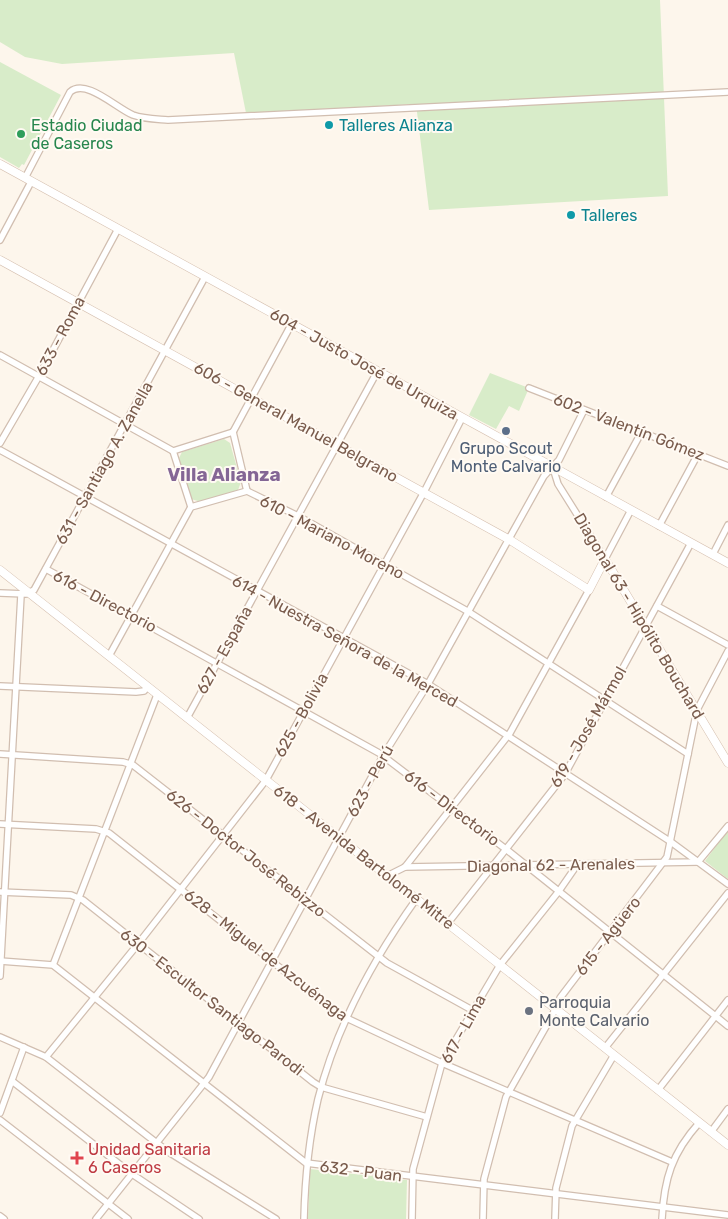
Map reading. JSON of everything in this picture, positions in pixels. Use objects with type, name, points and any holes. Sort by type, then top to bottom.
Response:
[{"type":"main road","name":"604 - Justo José de Urquiza","points":[[0,164],[728,563]]},
{"type":"main road","name":"606 - General Manuel Belgrano","points":[[0,260],[510,540],[588,590]]},
{"type":"main road","points":[[588,590],[605,559]]},
{"type":"main road","name":"Diagonal 63 - Hipólito Bouchard","points":[[605,559],[728,763]]},
{"type":"main road","name":"618 - Avenida Bartolomé Mitre","points":[[0,570],[728,1145]]},
{"type":"street","points":[[0,240],[66,100],[72,90],[84,87],[132,114],[155,119],[184,120],[728,92]]},
{"type":"street","name":"633 - Roma","points":[[0,443],[39,376],[118,229]]},
{"type":"street","name":"631 - Santiago A. Zanella","points":[[30,594],[46,569],[84,496],[126,424],[205,277]]},
{"type":"street","points":[[173,451],[233,432],[291,325]]},
{"type":"street","points":[[0,355],[173,451],[191,507]]},
{"type":"street","name":"627 - España","points":[[187,718],[377,372]]},
{"type":"street","name":"602 - Valentín Gómez","points":[[529,388],[728,466]]},
{"type":"street","name":"623 - Perú","points":[[96,1219],[204,1083],[383,756],[428,684],[544,476],[553,468],[584,410]]},
{"type":"street","name":"625 - Bolivia","points":[[46,1057],[138,944],[266,780],[424,492],[462,418]]},
{"type":"street","name":"610 - Mariano Moreno","points":[[233,432],[247,492],[298,516],[469,612],[688,754]]},
{"type":"street","points":[[606,497],[641,433]]},
{"type":"street","name":"614 - Nuestra Señora de la Merced","points":[[0,450],[428,684],[671,842],[728,884]]},
{"type":"street","points":[[660,526],[698,454]]},
{"type":"street","name":"Diagonal 63 - Hipólito Bouchard","points":[[553,468],[558,484],[605,559]]},
{"type":"street","points":[[109,656],[191,507],[247,492]]},
{"type":"street","points":[[605,559],[631,510]]},
{"type":"street","points":[[712,554],[728,526]]},
{"type":"street","name":"619 - José Mármol","points":[[448,923],[565,774],[644,626],[691,543]]},
{"type":"street","name":"616 - Directorio","points":[[46,569],[218,662],[383,756],[453,807],[728,1026]]},
{"type":"street","points":[[387,876],[405,867],[507,737],[588,590]]},
{"type":"street","points":[[0,594],[30,594]]},
{"type":"street","points":[[0,976],[2,892],[8,824],[21,595]]},
{"type":"street","points":[[657,606],[728,645]]},
{"type":"street","name":"615 - Agüero","points":[[483,1219],[483,1186],[508,1091],[552,1016],[560,998],[665,862],[671,842],[697,710],[728,651]]},
{"type":"street","points":[[0,686],[136,692],[147,687]]},
{"type":"street","points":[[0,961],[53,965],[103,830],[157,695]]},
{"type":"street","points":[[0,754],[130,763]]},
{"type":"street","name":"626 - Doctor José Rebizzo","points":[[130,763],[379,958],[472,1010]]},
{"type":"street","points":[[0,824],[103,830]]},
{"type":"street","points":[[698,862],[728,826]]},
{"type":"street","name":"628 - Miguel de Azcuénaga","points":[[103,830],[346,1019],[442,1063],[672,1162]]},
{"type":"street","name":"Diagonal 62 - Arenales","points":[[405,867],[698,862]]},
{"type":"street","name":"617 - Lima","points":[[412,1219],[412,1177],[442,1063],[500,965],[559,891],[577,865]]},
{"type":"street","points":[[2,892],[78,897]]},
{"type":"street","points":[[605,1048],[728,893]]},
{"type":"street","name":"630 - Escultor Santiago Parodi","points":[[78,897],[322,1087],[427,1117]]},
{"type":"street","points":[[304,1219],[306,1163],[322,1087],[346,1019],[379,958],[417,898]]},
{"type":"street","name":"632 - Puan","points":[[53,965],[306,1163],[728,1215]]},
{"type":"street","points":[[658,1090],[728,1000]]},
{"type":"street","points":[[0,1037],[46,1057],[157,1143],[276,1219]]},
{"type":"street","points":[[0,1113],[24,1047]]},
{"type":"street","points":[[555,1219],[555,1195],[574,1120],[614,1055]]},
{"type":"street","points":[[12,1081],[132,1174],[198,1219]]},
{"type":"street","points":[[711,1132],[728,1109]]},
{"type":"street","points":[[0,1120],[128,1219]]},
{"type":"street","points":[[662,1219],[672,1162],[684,1139],[699,1123]]},
{"type":"street","points":[[0,1216],[4,1219]]},
{"type":"green space","points":[[0,0],[660,0],[668,196],[429,210],[416,104],[246,113],[234,53],[62,64],[25,57],[0,42]]},
{"type":"green space","name":"Estadio Ciudad de Caseros","points":[[0,62],[61,95],[24,165],[22,164],[19,168],[0,157]]},
{"type":"green space","points":[[490,373],[529,388],[519,411],[509,406],[496,429],[469,415]]},
{"type":"green space","points":[[224,439],[230,443],[241,482],[238,490],[201,502],[191,499],[179,458],[182,452]]},
{"type":"green space","points":[[728,830],[728,879],[705,861]]},
{"type":"green space","points":[[310,1169],[407,1180],[406,1219],[308,1219]]},
{"type":"place","name":"Talleres Alianza","points":[[329,125]]},
{"type":"place","name":"Estadio Ciudad de Caseros","points":[[21,134]]},
{"type":"place","name":"Talleres","points":[[571,215]]},
{"type":"place","name":"Grupo Scout Monte Calvario","points":[[506,431]]},
{"type":"place","name":"Parroquia Monte Calvario","points":[[529,1011]]},
{"type":"place","name":"Unidad Sanitaria 6 Caseros","points":[[77,1158]]},
{"type":"district","name":"Villa Alianza","points":[[224,474]]}]
